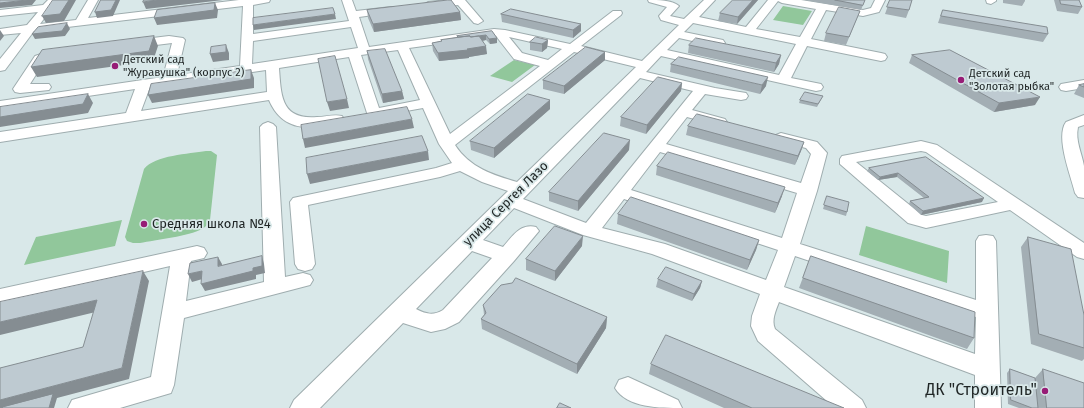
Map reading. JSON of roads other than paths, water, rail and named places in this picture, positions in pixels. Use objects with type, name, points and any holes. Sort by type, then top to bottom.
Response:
[{"type":"street","points":[[80,22],[93,0]]},
{"type":"street","points":[[0,32],[80,22],[136,11],[265,0]]},
{"type":"street","points":[[347,0],[354,19],[373,113]]},
{"type":"street","points":[[653,0],[674,6],[664,16],[664,18],[734,46]]},
{"type":"street","name":"улица Сергея Лазо","points":[[303,408],[710,0]]},
{"type":"street","points":[[748,31],[773,0]]},
{"type":"street","points":[[782,0],[863,13],[875,10],[880,0]]},
{"type":"street","points":[[246,69],[248,2]]},
{"type":"street","points":[[417,7],[461,2],[478,21]]},
{"type":"street","points":[[0,13],[50,4]]},
{"type":"street","points":[[2,66],[50,4]]},
{"type":"street","points":[[783,80],[822,7]]},
{"type":"street","points":[[247,38],[402,9]]},
{"type":"street","points":[[448,144],[617,13]]},
{"type":"street","points":[[684,26],[748,31],[881,57]]},
{"type":"street","points":[[499,32],[516,54],[521,58],[550,65]]},
{"type":"street","points":[[28,60],[20,89],[246,69],[499,32],[573,47],[701,89],[741,96]]},
{"type":"street","points":[[123,45],[169,39],[179,40],[170,75]]},
{"type":"street","points":[[516,54],[534,39]]},
{"type":"street","points":[[402,46],[454,156],[461,165],[486,177],[515,195],[590,231],[658,249],[988,369]]},
{"type":"street","points":[[658,52],[816,87]]},
{"type":"street","points":[[2,66],[63,53]]},
{"type":"street","points":[[779,56],[794,59]]},
{"type":"street","points":[[272,65],[274,95],[278,106],[294,121],[314,123],[429,103]]},
{"type":"street","points":[[0,105],[144,84],[170,75]]},
{"type":"street","points":[[132,117],[144,84]]},
{"type":"street","points":[[1066,87],[1084,84]]},
{"type":"street","points":[[590,231],[701,89]]},
{"type":"street","points":[[0,137],[274,95]]},
{"type":"street","points":[[684,112],[736,126]]},
{"type":"street","points":[[1084,119],[1071,125],[1069,130],[1070,141],[1084,193]]},
{"type":"street","points":[[268,127],[275,286]]},
{"type":"street","points":[[766,134],[810,145],[819,153],[808,191],[774,290],[763,316],[762,326],[766,335],[853,408]]},
{"type":"street","points":[[657,146],[808,191]]},
{"type":"street","points":[[1013,204],[926,222],[916,219],[848,164],[848,159],[921,146],[931,148],[1084,252]]},
{"type":"street","points":[[175,312],[275,286],[304,272],[299,202],[440,172],[461,165]]},
{"type":"street","points":[[621,192],[987,312]]},
{"type":"street","points":[[399,311],[429,325],[444,321],[451,316],[529,231]]},
{"type":"street","points":[[986,241],[988,408]]},
{"type":"street","points":[[468,242],[507,256]]},
{"type":"street","points":[[0,297],[189,255],[175,312],[162,385],[81,408]]},
{"type":"street","points":[[628,388],[669,408]]},
{"type":"place","name":"Детский сад \"Журавушка\" (корпус 2)","points":[[115,66]]},
{"type":"place","name":"Детский сад \"Золотая рыбка\"","points":[[961,80]]},
{"type":"place","name":"Средняя школа №4","points":[[144,224]]},
{"type":"place","name":"ДК \"Строитель\"","points":[[1045,391]]}]
